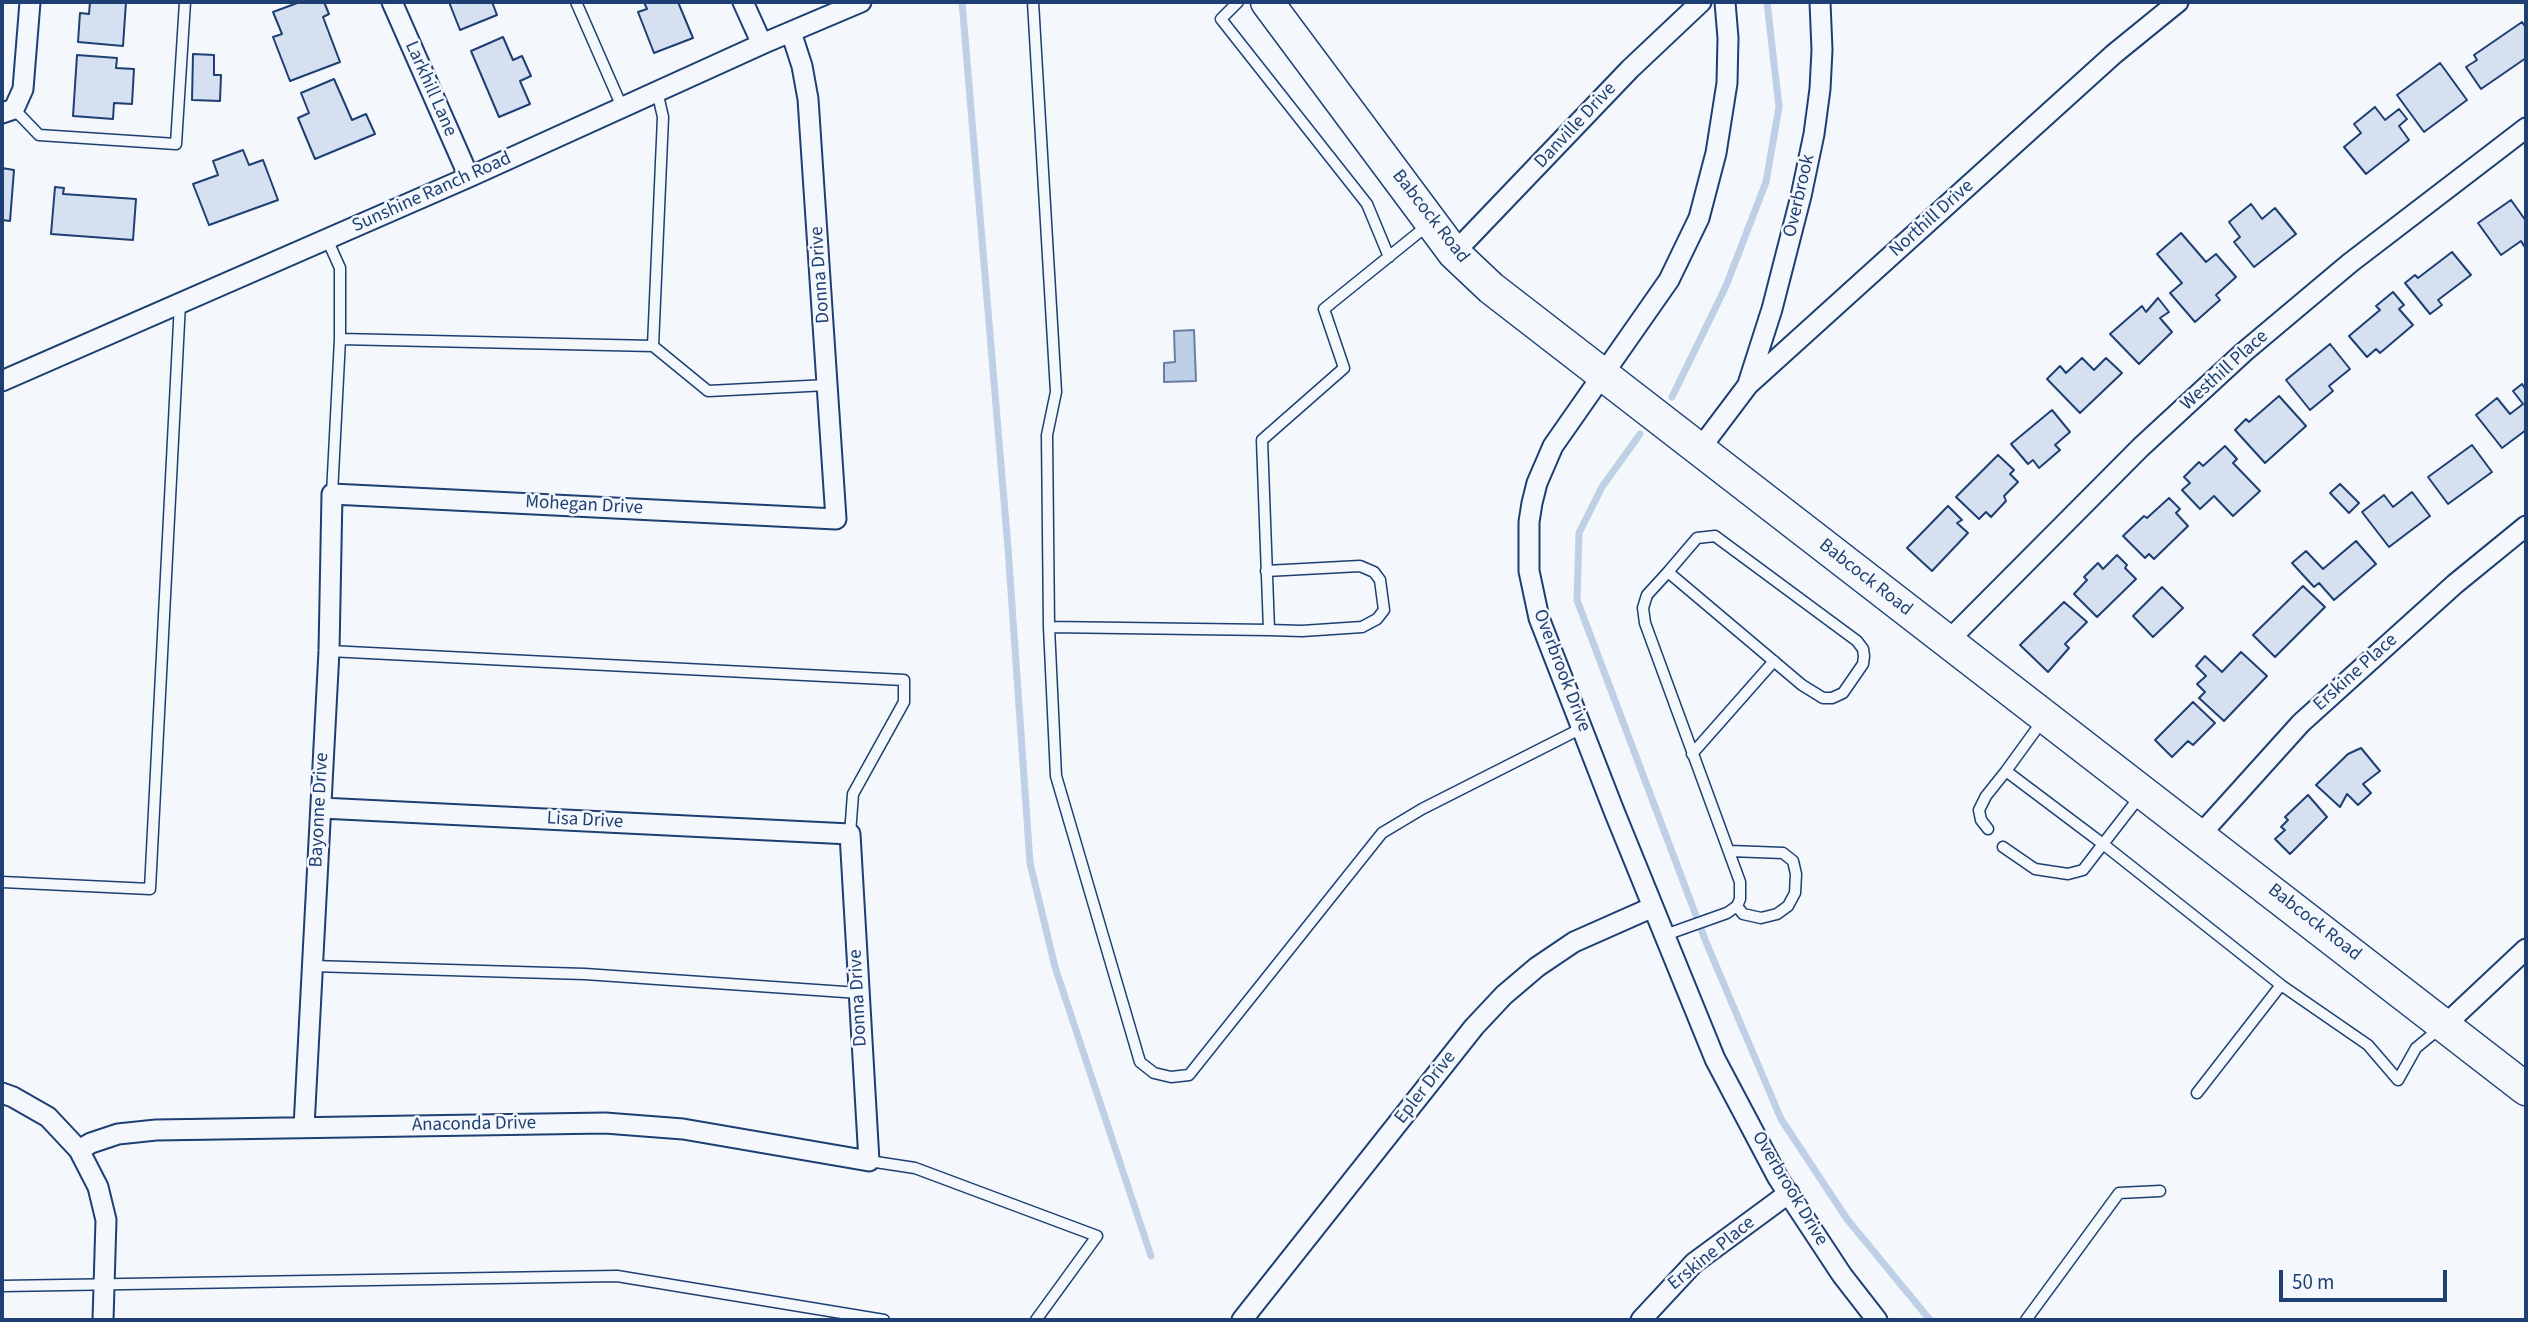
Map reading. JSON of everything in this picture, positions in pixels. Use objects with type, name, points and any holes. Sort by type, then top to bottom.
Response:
[{"type":"main road","name":"Babcock Road","points":[[1267,2],[1454,253],[1491,288],[2526,1089]]},
{"type":"street","points":[[8,111],[23,89],[30,2]]},
{"type":"street","name":"Larkhill Lane","points":[[392,2],[469,177]]},
{"type":"street","points":[[743,2],[762,44]]},
{"type":"street","name":"Sunshine Ranch Road","points":[[2,381],[861,2]]},
{"type":"street","name":"Danville Drive","points":[[1454,253],[1630,69],[1701,2]]},
{"type":"street","name":"Overbrook Drive","points":[[1725,2],[1728,38],[1727,83],[1716,153],[1699,218],[1669,280],[1553,446],[1537,483],[1529,523],[1529,570],[1539,618],[1715,1059],[1789,1193],[1842,1275],[1877,1320]]},
{"type":"street","name":"Overbrook","points":[[1748,385],[1788,246],[1814,134],[1820,89],[1821,2]]},
{"type":"street","name":"Northill Drive","points":[[1699,450],[1748,385],[2114,54],[2178,2]]},
{"type":"street","name":"Donna Drive","points":[[791,32],[802,66],[808,99],[836,519]]},
{"type":"street","name":"Westhill Place","points":[[1947,642],[2141,447],[2245,352],[2350,263],[2526,128]]},
{"type":"street","name":"Mohegan Drive","points":[[332,494],[836,519]]},
{"type":"street","name":"Bayonne Drive","points":[[304,1127],[329,651],[332,494]]},
{"type":"street","name":"Erskine Place","points":[[2200,835],[2301,723],[2455,584],[2526,526]]},
{"type":"street","name":"Lisa Drive","points":[[321,808],[850,834]]},
{"type":"street","name":"Donna Drive","points":[[850,834],[869,1161]]},
{"type":"street","name":"Epler Drive","points":[[1242,1320],[1474,1027],[1504,995],[1574,942],[1653,907]]},
{"type":"street","points":[[2445,1025],[2526,949]]},
{"type":"street","points":[[2,1093],[48,1117],[79,1150],[98,1187],[106,1220],[103,1320]]},
{"type":"street","name":"Anaconda Drive","points":[[79,1150],[118,1134],[143,1131],[605,1123],[683,1129],[869,1161]]},
{"type":"street","name":"Erskine Place","points":[[1641,1320],[1694,1263],[1789,1193]]},
{"type":"lane","points":[[8,111],[39,135],[176,144],[185,2]]},
{"type":"lane","points":[[576,2],[622,107]]},
{"type":"lane","points":[[1033,2],[1056,392],[1047,435],[1049,627],[1056,776],[1140,1062],[1154,1073],[1171,1077],[1189,1075],[1382,833],[1422,809],[1582,728]]},
{"type":"lane","points":[[1238,2],[1222,19],[1367,204],[1389,257]]},
{"type":"lane","points":[[653,346],[663,117],[657,91]]},
{"type":"lane","points":[[1269,630],[1262,440],[1344,368],[1324,309],[1432,222]]},
{"type":"lane","points":[[327,239],[340,268],[340,339],[332,494]]},
{"type":"lane","points":[[2,882],[150,889],[180,303]]},
{"type":"lane","points":[[340,339],[653,346],[708,391],[829,385]]},
{"type":"lane","points":[[1665,935],[1737,906],[1740,900],[1740,882],[1645,623],[1643,608],[1647,595],[1697,538],[1715,536],[1857,641],[1864,656],[1863,664],[1843,693],[1832,698],[1823,698],[1802,685],[1668,572]]},
{"type":"lane","points":[[1049,627],[1302,631],[1362,627],[1377,619],[1384,610],[1380,580],[1374,572],[1360,566],[1266,570]]},
{"type":"lane","points":[[329,651],[904,680],[904,702],[853,794],[850,834]]},
{"type":"lane","points":[[1692,754],[1774,661]]},
{"type":"lane","points":[[1988,830],[1980,820],[1979,810],[1991,788],[2045,717]]},
{"type":"lane","points":[[2006,771],[2281,985],[2368,1045],[2398,1080],[2416,1048],[2445,1025]]},
{"type":"lane","points":[[2003,847],[2035,869],[2068,874],[2083,870],[2143,793]]},
{"type":"lane","points":[[1730,850],[1783,853],[1793,860],[1796,874],[1795,893],[1788,906],[1777,914],[1761,918],[1744,914],[1737,906]]},
{"type":"lane","points":[[312,966],[585,974],[859,993]]},
{"type":"lane","points":[[2196,1093],[2281,985]]},
{"type":"lane","points":[[869,1161],[915,1168],[1097,1236],[1036,1320]]},
{"type":"lane","points":[[2025,1320],[2119,1193],[2160,1191]]},
{"type":"lane","points":[[2,1286],[617,1276],[884,1320]]},
{"type":"water","points":[[1194,330],[1196,381],[1164,382],[1164,363],[1175,362],[1174,331]]},
{"type":"building","points":[[90,2],[126,2],[123,46],[78,42],[80,13],[89,14]]},
{"type":"building","points":[[300,2],[324,2],[329,14],[323,17],[340,62],[290,81],[273,37],[282,34],[273,12]]},
{"type":"building","points":[[449,2],[492,2],[497,15],[460,30]]},
{"type":"building","points":[[644,2],[678,2],[693,38],[654,53],[638,12],[647,9]]},
{"type":"building","points":[[2522,22],[2526,28],[2526,58],[2481,89],[2466,67],[2477,60],[2474,55]]},
{"type":"building","points":[[503,37],[513,60],[522,56],[531,76],[520,81],[530,104],[499,117],[471,51]]},
{"type":"building","points":[[193,54],[214,55],[214,75],[221,75],[220,101],[192,100]]},
{"type":"building","points":[[77,55],[117,58],[116,68],[134,69],[132,104],[114,103],[113,119],[73,116]]},
{"type":"building","points":[[2440,63],[2467,100],[2424,132],[2397,95]]},
{"type":"building","points":[[334,79],[352,120],[366,114],[375,134],[315,159],[298,118],[309,113],[301,93]]},
{"type":"building","points":[[2375,107],[2385,120],[2399,109],[2407,119],[2399,126],[2409,140],[2366,174],[2344,147],[2361,133],[2354,124]]},
{"type":"building","points":[[243,150],[249,165],[263,160],[278,200],[209,225],[193,184],[218,175],[213,161]]},
{"type":"building","points":[[2,168],[14,170],[10,221],[2,220]]},
{"type":"building","points":[[55,187],[64,188],[63,194],[136,199],[133,240],[51,234]]},
{"type":"building","points":[[2511,200],[2526,221],[2526,244],[2524,246],[2521,241],[2501,255],[2478,223]]},
{"type":"building","points":[[2251,204],[2262,219],[2275,208],[2296,234],[2254,267],[2234,242],[2240,237],[2229,222]]},
{"type":"building","points":[[2181,233],[2206,262],[2216,254],[2236,277],[2216,295],[2220,300],[2195,322],[2170,293],[2182,283],[2157,254]]},
{"type":"building","points":[[2452,252],[2471,275],[2438,300],[2442,305],[2430,314],[2405,283],[2415,275],[2418,278]]},
{"type":"building","points":[[2393,292],[2404,305],[2399,309],[2413,325],[2380,353],[2376,349],[2367,357],[2349,336],[2380,310],[2376,306]]},
{"type":"building","points":[[2158,298],[2169,312],[2160,318],[2172,332],[2139,364],[2110,334],[2142,306],[2146,312]]},
{"type":"building","points":[[2330,344],[2350,369],[2329,386],[2333,391],[2310,410],[2286,380]]},
{"type":"building","points":[[2082,358],[2094,370],[2106,358],[2122,373],[2080,413],[2047,379],[2060,366],[2066,373]]},
{"type":"building","points":[[2522,384],[2526,390],[2526,430],[2502,448],[2476,415],[2497,398],[2510,414],[2523,404],[2513,391]]},
{"type":"building","points":[[2279,396],[2306,426],[2265,463],[2235,430],[2246,419],[2249,422]]},
{"type":"building","points":[[2052,410],[2070,432],[2055,445],[2060,450],[2039,468],[2033,460],[2028,464],[2011,444]]},
{"type":"building","points":[[2472,445],[2492,472],[2448,504],[2428,477]]},
{"type":"building","points":[[2225,446],[2237,459],[2233,463],[2260,491],[2233,516],[2214,496],[2200,509],[2182,490],[2190,483],[2184,477],[2199,462],[2203,466]]},
{"type":"building","points":[[1998,455],[2014,470],[2010,474],[2018,482],[2004,496],[2006,501],[1991,517],[1986,512],[1979,519],[1956,497]]},
{"type":"building","points":[[2340,484],[2359,503],[2349,513],[2330,493]]},
{"type":"building","points":[[2412,492],[2430,516],[2389,547],[2362,512],[2384,495],[2393,507]]},
{"type":"building","points":[[2169,498],[2180,509],[2176,513],[2188,526],[2154,559],[2149,554],[2145,558],[2123,536]]},
{"type":"building","points":[[1948,506],[1962,520],[1957,523],[1968,533],[1932,571],[1907,548]]},
{"type":"building","points":[[2356,541],[2376,564],[2334,600],[2319,583],[2314,587],[2292,563],[2306,551],[2323,569]]},
{"type":"building","points":[[2117,555],[2136,579],[2097,617],[2074,594],[2087,580],[2084,577],[2098,563],[2103,569]]},
{"type":"building","points":[[2303,586],[2325,607],[2275,657],[2253,635]]},
{"type":"building","points":[[2162,587],[2183,608],[2153,637],[2133,616]]},
{"type":"building","points":[[2064,602],[2087,622],[2065,644],[2069,648],[2048,672],[2020,645]]},
{"type":"building","points":[[2241,652],[2267,676],[2224,721],[2199,698],[2205,692],[2197,684],[2206,676],[2196,666],[2205,656],[2222,672]]},
{"type":"building","points":[[2193,702],[2215,723],[2193,745],[2188,741],[2172,757],[2155,740]]},
{"type":"building","points":[[2361,748],[2380,771],[2363,784],[2371,793],[2358,805],[2347,794],[2340,807],[2316,785],[2348,754]]},
{"type":"building","points":[[2308,795],[2327,817],[2290,854],[2275,839],[2285,830],[2281,827],[2288,820],[2285,817]]},
{"type":"waterway","points":[[962,2],[1008,548],[1030,863],[1055,967],[1151,1256]]},
{"type":"waterway","points":[[1672,397],[1726,286],[1766,182],[1779,107],[1767,2]]},
{"type":"waterway","points":[[1640,434],[1602,487],[1579,533],[1577,600],[1706,942],[1781,1119],[1847,1219],[1930,1320]]}]
